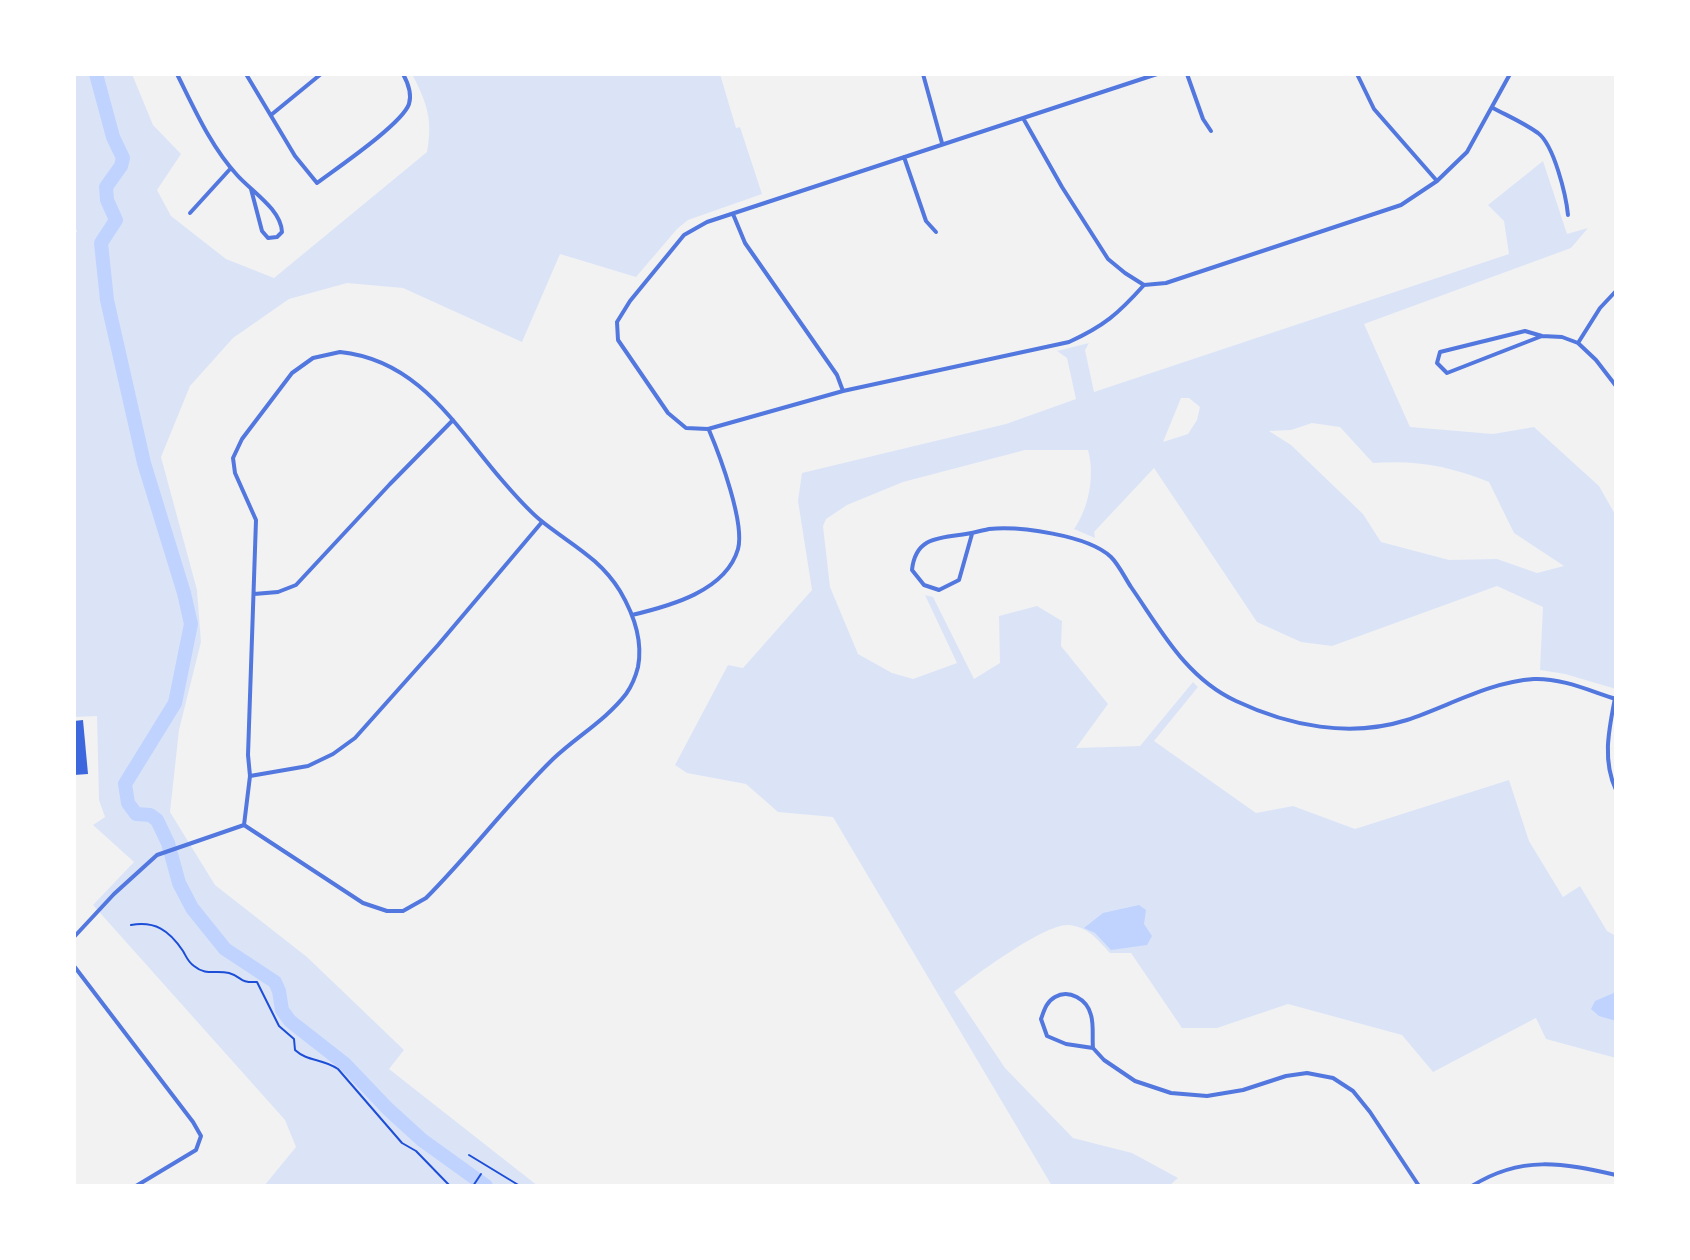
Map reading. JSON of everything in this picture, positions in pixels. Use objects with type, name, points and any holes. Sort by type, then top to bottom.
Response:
[{"type":"street","points":[[177,74],[199,118],[231,168],[251,189],[282,223],[282,232],[277,237],[268,238],[262,231],[251,189]]},
{"type":"street","points":[[246,74],[295,156],[317,183],[396,121],[408,107],[410,95],[403,74]]},
{"type":"street","points":[[271,115],[321,74]]},
{"type":"street","points":[[923,74],[942,143]]},
{"type":"street","points":[[1144,285],[1099,329],[1069,342],[843,391],[708,429],[686,428],[668,413],[618,340],[617,322],[630,301],[684,235],[707,222],[1157,74]]},
{"type":"street","points":[[1187,74],[1203,119],[1211,131]]},
{"type":"street","points":[[1357,74],[1374,109],[1437,181]]},
{"type":"street","points":[[1023,118],[1108,259],[1144,285],[1166,283],[1198,274],[1401,205],[1437,181],[1467,152],[1510,74]]},
{"type":"street","points":[[1493,108],[1540,134],[1548,145],[1567,198],[1568,215]]},
{"type":"street","points":[[904,157],[926,221],[936,232]]},
{"type":"street","points":[[190,213],[231,168]]},
{"type":"street","points":[[733,214],[745,243],[837,375],[843,391]]},
{"type":"street","points":[[1578,343],[1600,308],[1616,291]]},
{"type":"street","points":[[1542,336],[1447,373],[1437,363],[1440,352],[1525,331],[1578,343],[1616,386]]},
{"type":"street","points":[[340,352],[364,354],[387,363],[437,402],[529,510],[569,538],[602,567],[619,589],[632,615],[638,641],[638,667],[628,692],[613,708],[553,760],[426,898],[403,911],[387,911],[363,903],[244,825],[250,776],[248,755],[256,520],[235,473],[233,458],[242,439],[292,373],[313,358],[340,352]]},
{"type":"street","points":[[254,594],[278,592],[304,579],[453,420]]},
{"type":"street","points":[[632,615],[653,610],[707,588],[728,568],[738,548],[739,532],[732,501],[719,453],[708,429]]},
{"type":"street","points":[[250,776],[308,766],[333,754],[355,738],[542,522]]},
{"type":"street","points":[[972,534],[959,580],[939,590],[924,585],[912,570],[914,555],[923,544],[989,529],[1028,530],[1076,539],[1110,556],[1165,641],[1189,668],[1232,699],[1266,714],[1309,726],[1356,729],[1405,721],[1488,688],[1535,679],[1568,683],[1616,698],[1609,729],[1607,762],[1616,790]]},
{"type":"street","points":[[74,937],[157,855],[244,825]]},
{"type":"street","points":[[74,966],[201,1136],[196,1150],[136,1186]]},
{"type":"street","points":[[1093,1048],[1092,1015],[1085,1002],[1073,994],[1057,995],[1046,1004],[1041,1019],[1047,1036],[1066,1044],[1093,1048],[1104,1060],[1135,1081],[1171,1093],[1207,1096],[1307,1073],[1333,1078],[1353,1091],[1370,1112],[1419,1186]]},
{"type":"street","points":[[1472,1186],[1509,1168],[1540,1163],[1566,1164],[1616,1175]]},
{"type":"path","points":[[131,925],[146,923],[164,930],[196,968],[209,974],[231,974],[245,983],[257,982],[279,1026],[294,1039],[295,1050],[305,1057],[326,1061],[338,1069],[402,1143],[416,1151],[450,1186]]},
{"type":"path","points":[[469,1155],[520,1186]]},
{"type":"path","points":[[473,1186],[481,1174]]},
{"type":"shaded area","points":[[74,74],[132,74],[153,125],[181,154],[157,190],[171,216],[226,259],[274,278],[427,152],[427,112],[412,74],[720,74],[736,128],[740,127],[762,194],[688,220],[636,277],[560,254],[522,342],[403,288],[347,283],[289,299],[233,338],[190,386],[161,457],[197,590],[201,642],[179,730],[170,812],[215,885],[307,957],[404,1050],[389,1069],[538,1186],[264,1186],[296,1147],[285,1120],[93,905],[134,862],[93,825],[105,817],[99,800],[97,716],[74,717],[74,236],[77,231],[74,227]]},
{"type":"shaded area","points":[[1543,161],[1567,234],[1588,228],[1571,248],[1364,324],[1410,427],[1493,434],[1534,427],[1599,486],[1616,516],[1616,689],[1540,670],[1543,607],[1497,586],[1332,646],[1301,642],[1257,622],[1154,468],[1094,532],[1095,538],[1074,529],[1084,511],[1089,491],[1091,470],[1088,450],[1025,450],[903,482],[847,505],[826,519],[823,526],[830,587],[858,654],[892,673],[913,679],[957,663],[925,595],[933,597],[974,679],[1000,663],[999,616],[1037,606],[1062,621],[1061,646],[1108,704],[1076,748],[1140,746],[1193,682],[1198,687],[1154,741],[1256,813],[1293,806],[1355,829],[1509,780],[1529,841],[1563,897],[1580,886],[1607,931],[1616,936],[1616,1058],[1546,1039],[1536,1018],[1433,1072],[1402,1035],[1288,1004],[1217,1028],[1182,1028],[1131,953],[1110,953],[1092,934],[1076,926],[1044,932],[954,992],[1005,1068],[1073,1138],[1132,1153],[1178,1178],[1169,1186],[1052,1186],[833,817],[778,812],[746,784],[687,773],[675,765],[728,665],[743,668],[812,590],[798,501],[802,473],[1006,424],[1076,399],[1067,358],[1057,351],[1089,343],[1085,350],[1094,392],[1509,254],[1504,221],[1488,205]],"holes":[[[1181,398],[1189,398],[1200,407],[1197,420],[1188,434],[1163,442]],[[1312,423],[1340,427],[1373,463],[1432,465],[1489,482],[1514,533],[1564,566],[1537,573],[1497,559],[1449,560],[1381,542],[1363,514],[1291,445],[1269,431],[1291,430]]]},
{"type":"water","points":[[1139,905],[1146,910],[1144,924],[1152,936],[1147,945],[1111,950],[1095,933],[1084,928],[1103,913]]},
{"type":"water","points":[[1616,992],[1616,1021],[1599,1016],[1591,1009],[1595,1001]]},
{"type":"building","points":[[83,720],[88,774],[74,775],[74,721]]},
{"type":"waterway","points":[[96,74],[113,137],[123,158],[106,187],[107,200],[116,220],[101,243],[107,300],[144,463],[191,624],[175,703],[125,784],[128,803],[136,814],[150,815],[157,820],[168,843],[179,883],[192,908],[225,949],[275,982],[282,1010],[290,1021],[345,1064],[422,1140],[486,1186]]}]
